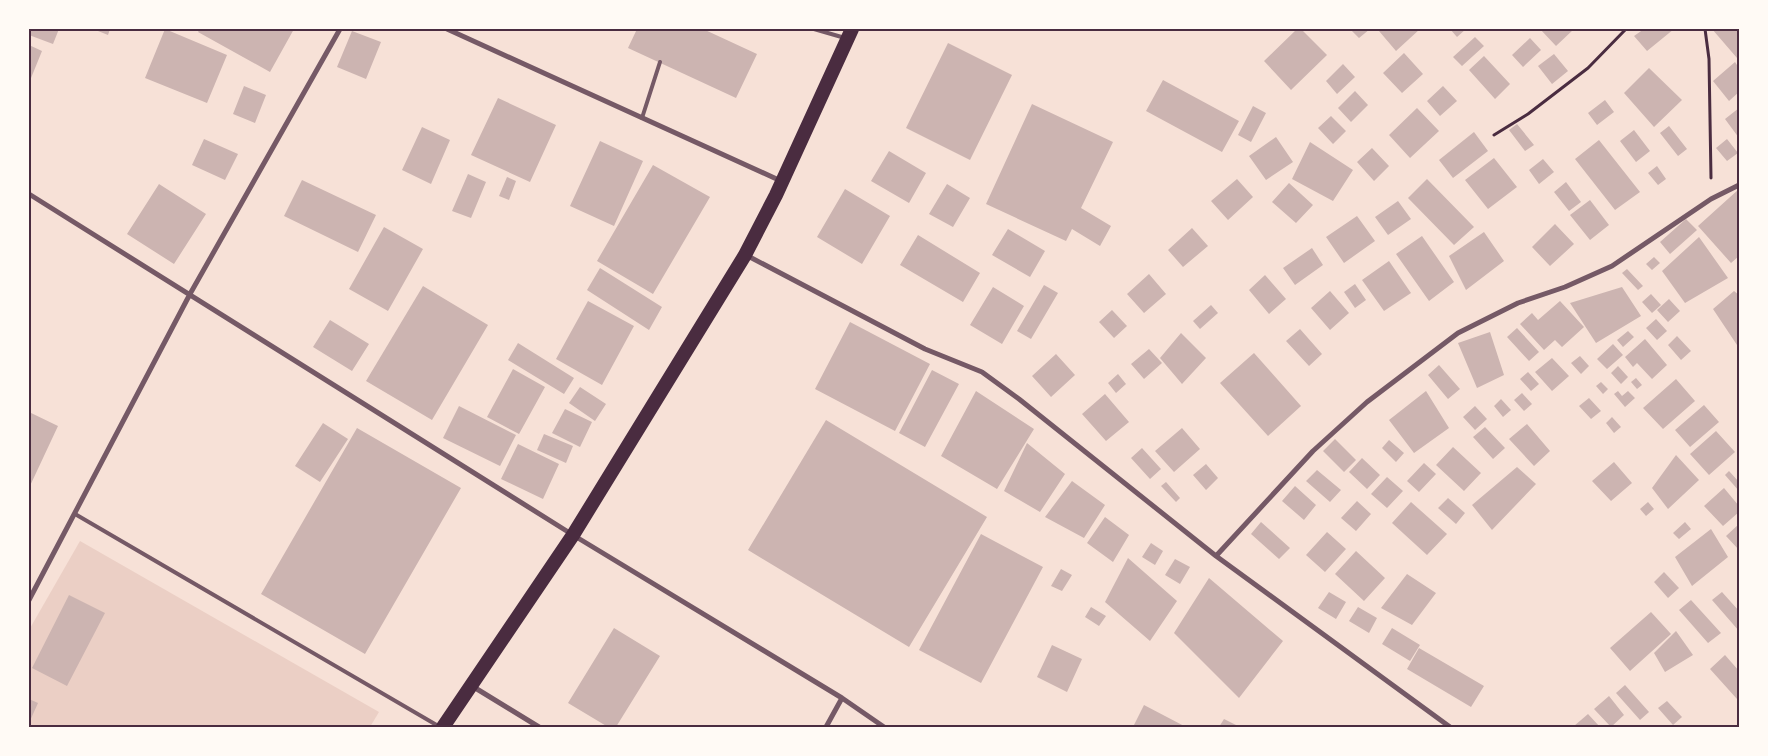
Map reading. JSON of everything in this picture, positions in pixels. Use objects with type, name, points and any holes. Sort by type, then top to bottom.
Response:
[{"type":"highway","points":[[441,727],[573,535],[745,254],[782,181],[850,34]]},
{"type":"street","points":[[29,600],[190,294],[340,29]]},
{"type":"street","points":[[447,29],[782,181]]},
{"type":"street","points":[[1216,556],[1313,451],[1367,402],[1458,333],[1518,303],[1566,287],[1612,266],[1711,199],[1739,185]]},
{"type":"street","points":[[29,194],[573,535],[842,698],[884,727]]},
{"type":"street","points":[[745,254],[926,349],[982,372],[1019,399],[1216,556],[1450,727]]},
{"type":"street","points":[[471,686],[539,727]]},
{"type":"street","points":[[826,727],[842,698]]},
{"type":"lane","points":[[814,29],[850,34]]},
{"type":"lane","points":[[642,118],[660,62]]},
{"type":"lane","points":[[75,514],[441,727]]},
{"type":"path","points":[[1494,135],[1528,114],[1588,68],[1626,29]]},
{"type":"path","points":[[1705,29],[1709,59],[1711,199]]},
{"type":"shaded area","points":[[80,541],[379,712],[370,727],[29,727],[29,630]]},
{"type":"building","points":[[29,29],[59,29],[53,44],[29,35]]},
{"type":"building","points":[[93,29],[110,29],[108,35]]},
{"type":"building","points":[[165,29],[227,55],[207,103],[145,78]]},
{"type":"building","points":[[200,29],[294,29],[270,72],[198,32]]},
{"type":"building","points":[[637,29],[703,29],[757,54],[736,98],[628,48]]},
{"type":"building","points":[[1297,29],[1301,29],[1327,55],[1291,90],[1264,61]]},
{"type":"building","points":[[1350,29],[1370,29],[1359,38]]},
{"type":"building","points":[[1381,29],[1420,29],[1396,51],[1379,31]]},
{"type":"building","points":[[1450,29],[1466,29],[1457,37]]},
{"type":"building","points":[[1540,29],[1574,29],[1556,46]]},
{"type":"building","points":[[1644,29],[1674,29],[1647,51],[1634,36]]},
{"type":"building","points":[[1712,29],[1739,29],[1739,56],[1737,58]]},
{"type":"building","points":[[352,31],[381,42],[366,79],[337,67]]},
{"type":"building","points":[[1475,37],[1484,46],[1462,66],[1453,57]]},
{"type":"building","points":[[1530,38],[1541,50],[1523,67],[1512,55]]},
{"type":"building","points":[[948,43],[1012,75],[970,160],[906,128]]},
{"type":"building","points":[[29,45],[42,51],[29,83]]},
{"type":"building","points":[[1404,53],[1423,74],[1402,93],[1383,73]]},
{"type":"building","points":[[1554,54],[1568,71],[1552,84],[1538,66]]},
{"type":"building","points":[[1484,56],[1510,84],[1495,99],[1469,70]]},
{"type":"building","points":[[1735,62],[1739,68],[1739,92],[1729,101],[1713,81]]},
{"type":"building","points":[[1343,64],[1355,77],[1337,94],[1326,81]]},
{"type":"building","points":[[1649,68],[1682,100],[1654,127],[1624,93]]},
{"type":"building","points":[[1163,80],[1239,121],[1222,152],[1146,111]]},
{"type":"building","points":[[244,86],[266,95],[255,123],[233,114]]},
{"type":"building","points":[[1443,86],[1457,101],[1440,116],[1427,101]]},
{"type":"building","points":[[1355,91],[1368,105],[1351,122],[1338,108]]},
{"type":"building","points":[[498,98],[556,125],[530,182],[471,155]]},
{"type":"building","points":[[1605,100],[1614,112],[1597,125],[1588,113]]},
{"type":"building","points":[[1032,104],[1113,142],[1081,208],[1111,226],[1100,246],[1072,229],[1066,241],[986,204]]},
{"type":"building","points":[[1253,106],[1266,113],[1251,142],[1238,135]]},
{"type":"building","points":[[1417,108],[1439,131],[1410,158],[1389,135]]},
{"type":"building","points":[[1739,108],[1739,138],[1725,119]]},
{"type":"building","points":[[1331,116],[1346,131],[1333,144],[1318,128]]},
{"type":"building","points":[[1517,124],[1534,145],[1525,151],[1509,130]]},
{"type":"building","points":[[1669,126],[1687,149],[1678,156],[1660,133]]},
{"type":"building","points":[[422,127],[450,140],[431,184],[402,170]]},
{"type":"building","points":[[1634,130],[1650,151],[1636,162],[1620,141]]},
{"type":"building","points":[[1474,132],[1488,151],[1453,178],[1439,160]]},
{"type":"building","points":[[1276,137],[1293,162],[1266,180],[1249,156]]},
{"type":"building","points":[[204,139],[238,154],[225,180],[192,165]]},
{"type":"building","points":[[1727,139],[1738,153],[1727,161],[1716,148]]},
{"type":"building","points":[[1599,140],[1640,192],[1615,210],[1575,159]]},
{"type":"building","points":[[600,141],[643,161],[614,226],[570,206]]},
{"type":"building","points":[[1310,142],[1353,170],[1333,201],[1292,179]]},
{"type":"building","points":[[1372,148],[1389,166],[1374,181],[1357,162]]},
{"type":"building","points":[[889,151],[926,173],[909,203],[871,181]]},
{"type":"building","points":[[1494,158],[1517,187],[1488,209],[1465,180]]},
{"type":"building","points":[[1543,159],[1554,172],[1539,184],[1529,170]]},
{"type":"building","points":[[653,165],[710,197],[653,294],[597,261]]},
{"type":"building","points":[[1657,166],[1666,179],[1658,185],[1648,173]]},
{"type":"building","points":[[468,174],[486,182],[471,218],[452,211]]},
{"type":"building","points":[[507,177],[516,181],[509,200],[499,196]]},
{"type":"building","points":[[1237,179],[1253,197],[1228,220],[1211,201]]},
{"type":"building","points":[[1427,179],[1474,227],[1454,245],[1408,198]]},
{"type":"building","points":[[302,180],[376,215],[358,252],[284,216]]},
{"type":"building","points":[[1566,182],[1581,202],[1569,211],[1554,192]]},
{"type":"building","points":[[1289,183],[1313,205],[1296,223],[1272,202]]},
{"type":"building","points":[[159,184],[206,214],[174,264],[127,234]]},
{"type":"building","points":[[947,184],[970,198],[953,227],[929,214]]},
{"type":"building","points":[[845,189],[890,216],[862,264],[817,237]]},
{"type":"building","points":[[1739,189],[1739,256],[1731,263],[1698,226]]},
{"type":"building","points":[[1590,200],[1609,225],[1590,240],[1570,215]]},
{"type":"building","points":[[1398,201],[1411,219],[1388,235],[1375,217]]},
{"type":"building","points":[[1357,216],[1375,241],[1344,263],[1326,237]]},
{"type":"building","points":[[1686,219],[1697,230],[1670,254],[1660,242]]},
{"type":"building","points":[[1555,224],[1574,244],[1550,266],[1532,247]]},
{"type":"building","points":[[384,227],[423,249],[388,311],[349,289]]},
{"type":"building","points":[[1192,228],[1208,246],[1183,267],[1168,250]]},
{"type":"building","points":[[1008,229],[1045,251],[1030,277],[992,255]]},
{"type":"building","points":[[1484,232],[1504,261],[1466,290],[1449,256]]},
{"type":"building","points":[[918,235],[980,273],[963,302],[900,265]]},
{"type":"building","points":[[1422,236],[1454,282],[1429,301],[1396,254]]},
{"type":"building","points":[[1699,237],[1728,278],[1685,303],[1662,271]]},
{"type":"building","points":[[1312,248],[1323,265],[1295,285],[1283,268]]},
{"type":"building","points":[[1654,257],[1660,263],[1652,270],[1646,264]]},
{"type":"building","points":[[1389,261],[1411,293],[1384,311],[1362,280]]},
{"type":"building","points":[[600,268],[662,307],[649,330],[587,290]]},
{"type":"building","points":[[1627,269],[1643,286],[1638,290],[1622,273]]},
{"type":"building","points":[[1149,274],[1166,294],[1144,313],[1127,294]]},
{"type":"building","points":[[1265,275],[1286,299],[1269,314],[1249,290]]},
{"type":"building","points":[[1355,284],[1366,300],[1355,308],[1344,292]]},
{"type":"building","points":[[1044,285],[1058,293],[1031,339],[1017,331]]},
{"type":"building","points":[[423,286],[488,325],[432,420],[366,381]]},
{"type":"building","points":[[993,287],[1024,306],[1002,344],[970,325]]},
{"type":"building","points":[[1622,287],[1641,316],[1596,343],[1570,303]]},
{"type":"building","points":[[1330,291],[1349,313],[1330,330],[1311,308]]},
{"type":"building","points":[[1734,291],[1739,295],[1739,343],[1737,345],[1713,309]]},
{"type":"building","points":[[1651,294],[1661,305],[1652,313],[1642,302]]},
{"type":"building","points":[[1669,299],[1680,311],[1668,322],[1657,310]]},
{"type":"building","points":[[588,301],[634,326],[602,385],[556,359]]},
{"type":"building","points":[[1560,301],[1584,327],[1562,347],[1555,340],[1544,350],[1520,324],[1532,313],[1538,320]]},
{"type":"building","points":[[1211,305],[1218,313],[1200,329],[1193,321]]},
{"type":"building","points":[[1112,310],[1127,326],[1114,338],[1099,322]]},
{"type":"building","points":[[1656,319],[1667,331],[1657,340],[1646,328]]},
{"type":"building","points":[[330,320],[369,344],[352,371],[313,347]]},
{"type":"building","points":[[850,322],[930,364],[895,431],[815,389]]},
{"type":"building","points":[[1517,328],[1539,352],[1529,361],[1507,337]]},
{"type":"building","points":[[1300,329],[1322,354],[1309,366],[1286,341]]},
{"type":"building","points":[[1628,331],[1634,337],[1623,347],[1617,340]]},
{"type":"building","points":[[1490,332],[1504,375],[1477,388],[1458,343]]},
{"type":"building","points":[[1181,333],[1206,358],[1182,384],[1160,358]]},
{"type":"building","points":[[1677,336],[1691,351],[1681,360],[1668,345]]},
{"type":"building","points":[[1645,339],[1667,365],[1652,379],[1637,363],[1633,367],[1625,357]]},
{"type":"building","points":[[518,343],[574,378],[564,394],[508,360]]},
{"type":"building","points":[[1613,344],[1623,355],[1607,369],[1597,359]]},
{"type":"building","points":[[1149,349],[1162,363],[1144,379],[1131,364]]},
{"type":"building","points":[[1254,353],[1301,406],[1268,436],[1220,383]]},
{"type":"building","points":[[1056,354],[1075,375],[1051,397],[1032,376]]},
{"type":"building","points":[[1580,356],[1589,366],[1581,374],[1571,363]]},
{"type":"building","points":[[1552,358],[1569,376],[1552,391],[1535,372]]},
{"type":"building","points":[[1439,365],[1460,389],[1448,399],[1428,375]]},
{"type":"building","points":[[1618,366],[1628,377],[1621,384],[1611,373]]},
{"type":"building","points":[[513,369],[545,387],[519,434],[487,417]]},
{"type":"building","points":[[932,370],[959,384],[925,447],[899,433]]},
{"type":"building","points":[[1528,372],[1539,384],[1531,391],[1520,379]]},
{"type":"building","points":[[1118,374],[1126,384],[1116,393],[1108,383]]},
{"type":"building","points":[[1636,378],[1642,385],[1637,389],[1631,382]]},
{"type":"building","points":[[1676,379],[1695,401],[1663,429],[1643,408]]},
{"type":"building","points":[[1601,382],[1608,389],[1603,394],[1596,386]]},
{"type":"building","points":[[580,387],[606,404],[595,421],[569,403]]},
{"type":"building","points":[[976,391],[1034,429],[997,489],[941,456]]},
{"type":"building","points":[[1426,391],[1449,428],[1414,453],[1389,420]]},
{"type":"building","points":[[1618,391],[1622,396],[1628,391],[1635,398],[1625,407],[1614,394]]},
{"type":"building","points":[[1522,393],[1532,404],[1524,411],[1514,400]]},
{"type":"building","points":[[1105,394],[1129,422],[1106,441],[1082,414]]},
{"type":"building","points":[[1589,398],[1601,411],[1591,419],[1579,406]]},
{"type":"building","points":[[1501,399],[1511,410],[1503,417],[1494,406]]},
{"type":"building","points":[[1704,405],[1719,422],[1690,447],[1675,430]]},
{"type":"building","points":[[459,406],[516,435],[500,466],[443,438]]},
{"type":"building","points":[[1475,406],[1487,419],[1475,430],[1463,417]]},
{"type":"building","points":[[565,409],[592,422],[580,447],[552,433]]},
{"type":"building","points":[[29,412],[58,426],[29,488]]},
{"type":"building","points":[[1612,417],[1621,427],[1614,433],[1606,423]]},
{"type":"building","points":[[826,420],[987,517],[909,647],[748,550]]},
{"type":"building","points":[[323,423],[348,439],[320,482],[295,466]]},
{"type":"building","points":[[1527,424],[1550,451],[1534,466],[1509,439]]},
{"type":"building","points":[[1485,427],[1505,448],[1493,459],[1473,437]]},
{"type":"building","points":[[357,428],[461,488],[365,654],[261,594]]},
{"type":"building","points":[[1182,428],[1200,449],[1174,472],[1155,451]]},
{"type":"building","points":[[1716,431],[1735,452],[1709,475],[1690,454]]},
{"type":"building","points":[[544,434],[573,446],[566,463],[537,450]]},
{"type":"building","points":[[1335,439],[1356,460],[1344,472],[1323,451]]},
{"type":"building","points":[[1389,440],[1404,453],[1396,462],[1382,448]]},
{"type":"building","points":[[1027,443],[1065,474],[1040,512],[1004,491]]},
{"type":"building","points":[[518,444],[559,464],[543,499],[501,479]]},
{"type":"building","points":[[1453,447],[1481,473],[1464,491],[1436,465]]},
{"type":"building","points":[[1142,448],[1161,469],[1150,479],[1131,458]]},
{"type":"building","points":[[1676,455],[1699,480],[1668,509],[1652,488]]},
{"type":"building","points":[[1362,458],[1380,475],[1367,489],[1349,472]]},
{"type":"building","points":[[1614,462],[1632,483],[1611,501],[1592,481]]},
{"type":"building","points":[[1424,463],[1436,474],[1419,492],[1407,481]]},
{"type":"building","points":[[1206,464],[1218,478],[1206,490],[1193,475]]},
{"type":"building","points":[[1517,467],[1536,484],[1492,530],[1472,505]]},
{"type":"building","points":[[1317,470],[1341,490],[1330,502],[1306,481]]},
{"type":"building","points":[[1729,471],[1739,482],[1739,491],[1725,475]]},
{"type":"building","points":[[1387,477],[1403,491],[1387,508],[1371,494]]},
{"type":"building","points":[[1072,481],[1105,505],[1084,538],[1045,517]]},
{"type":"building","points":[[1166,482],[1180,498],[1176,502],[1161,486]]},
{"type":"building","points":[[1295,486],[1316,505],[1304,520],[1282,501]]},
{"type":"building","points":[[1724,488],[1739,506],[1739,512],[1723,526],[1704,506]]},
{"type":"building","points":[[1448,498],[1465,513],[1456,524],[1438,508]]},
{"type":"building","points":[[1357,501],[1371,514],[1356,531],[1341,518]]},
{"type":"building","points":[[1411,502],[1447,534],[1427,555],[1392,523]]},
{"type":"building","points":[[1648,502],[1654,509],[1646,516],[1640,509]]},
{"type":"building","points":[[1105,517],[1129,535],[1113,562],[1087,543]]},
{"type":"building","points":[[1261,522],[1290,548],[1279,559],[1251,534]]},
{"type":"building","points":[[1685,522],[1691,529],[1679,539],[1673,533]]},
{"type":"building","points":[[1739,524],[1739,550],[1726,536]]},
{"type":"building","points":[[1711,529],[1728,557],[1692,586],[1675,557]]},
{"type":"building","points":[[1327,532],[1346,549],[1325,572],[1306,555]]},
{"type":"building","points":[[981,534],[1043,567],[981,683],[919,650]]},
{"type":"building","points":[[1151,543],[1163,551],[1155,565],[1142,557]]},
{"type":"building","points":[[1356,551],[1385,578],[1364,601],[1335,574]]},
{"type":"building","points":[[1128,558],[1177,601],[1150,641],[1105,602]]},
{"type":"building","points":[[1175,559],[1190,567],[1180,584],[1165,575]]},
{"type":"building","points":[[1061,569],[1072,575],[1062,591],[1051,586]]},
{"type":"building","points":[[1664,572],[1679,588],[1668,598],[1654,582]]},
{"type":"building","points":[[1407,574],[1436,593],[1412,625],[1381,608]]},
{"type":"building","points":[[1209,578],[1283,641],[1239,698],[1174,633]]},
{"type":"building","points":[[1329,592],[1346,602],[1336,619],[1318,608]]},
{"type":"building","points":[[1722,592],[1739,611],[1739,631],[1712,600]]},
{"type":"building","points":[[69,595],[105,613],[67,686],[32,668]]},
{"type":"building","points":[[1691,600],[1721,633],[1708,643],[1679,610]]},
{"type":"building","points":[[1091,607],[1106,616],[1099,626],[1085,617]]},
{"type":"building","points":[[1358,607],[1377,618],[1369,633],[1349,621]]},
{"type":"building","points":[[1651,612],[1671,634],[1630,671],[1610,648]]},
{"type":"building","points":[[614,628],[660,656],[616,727],[608,727],[568,703]]},
{"type":"building","points":[[1392,628],[1420,645],[1410,661],[1382,644]]},
{"type":"building","points":[[1676,631],[1693,655],[1665,672],[1654,653]]},
{"type":"building","points":[[1052,645],[1082,659],[1067,692],[1037,677]]},
{"type":"building","points":[[1419,648],[1484,686],[1471,707],[1407,669]]},
{"type":"building","points":[[1725,655],[1739,671],[1739,697],[1737,699],[1710,669]]},
{"type":"building","points":[[1625,685],[1649,712],[1640,720],[1616,693]]},
{"type":"building","points":[[1609,696],[1624,715],[1611,727],[1594,709]]},
{"type":"building","points":[[29,699],[38,703],[29,723]]},
{"type":"building","points":[[1667,701],[1682,717],[1673,725],[1658,708]]},
{"type":"building","points":[[1144,705],[1186,727],[1133,727]]},
{"type":"building","points":[[1588,714],[1600,727],[1574,726]]},
{"type":"building","points":[[1224,719],[1240,727],[1219,727]]}]
